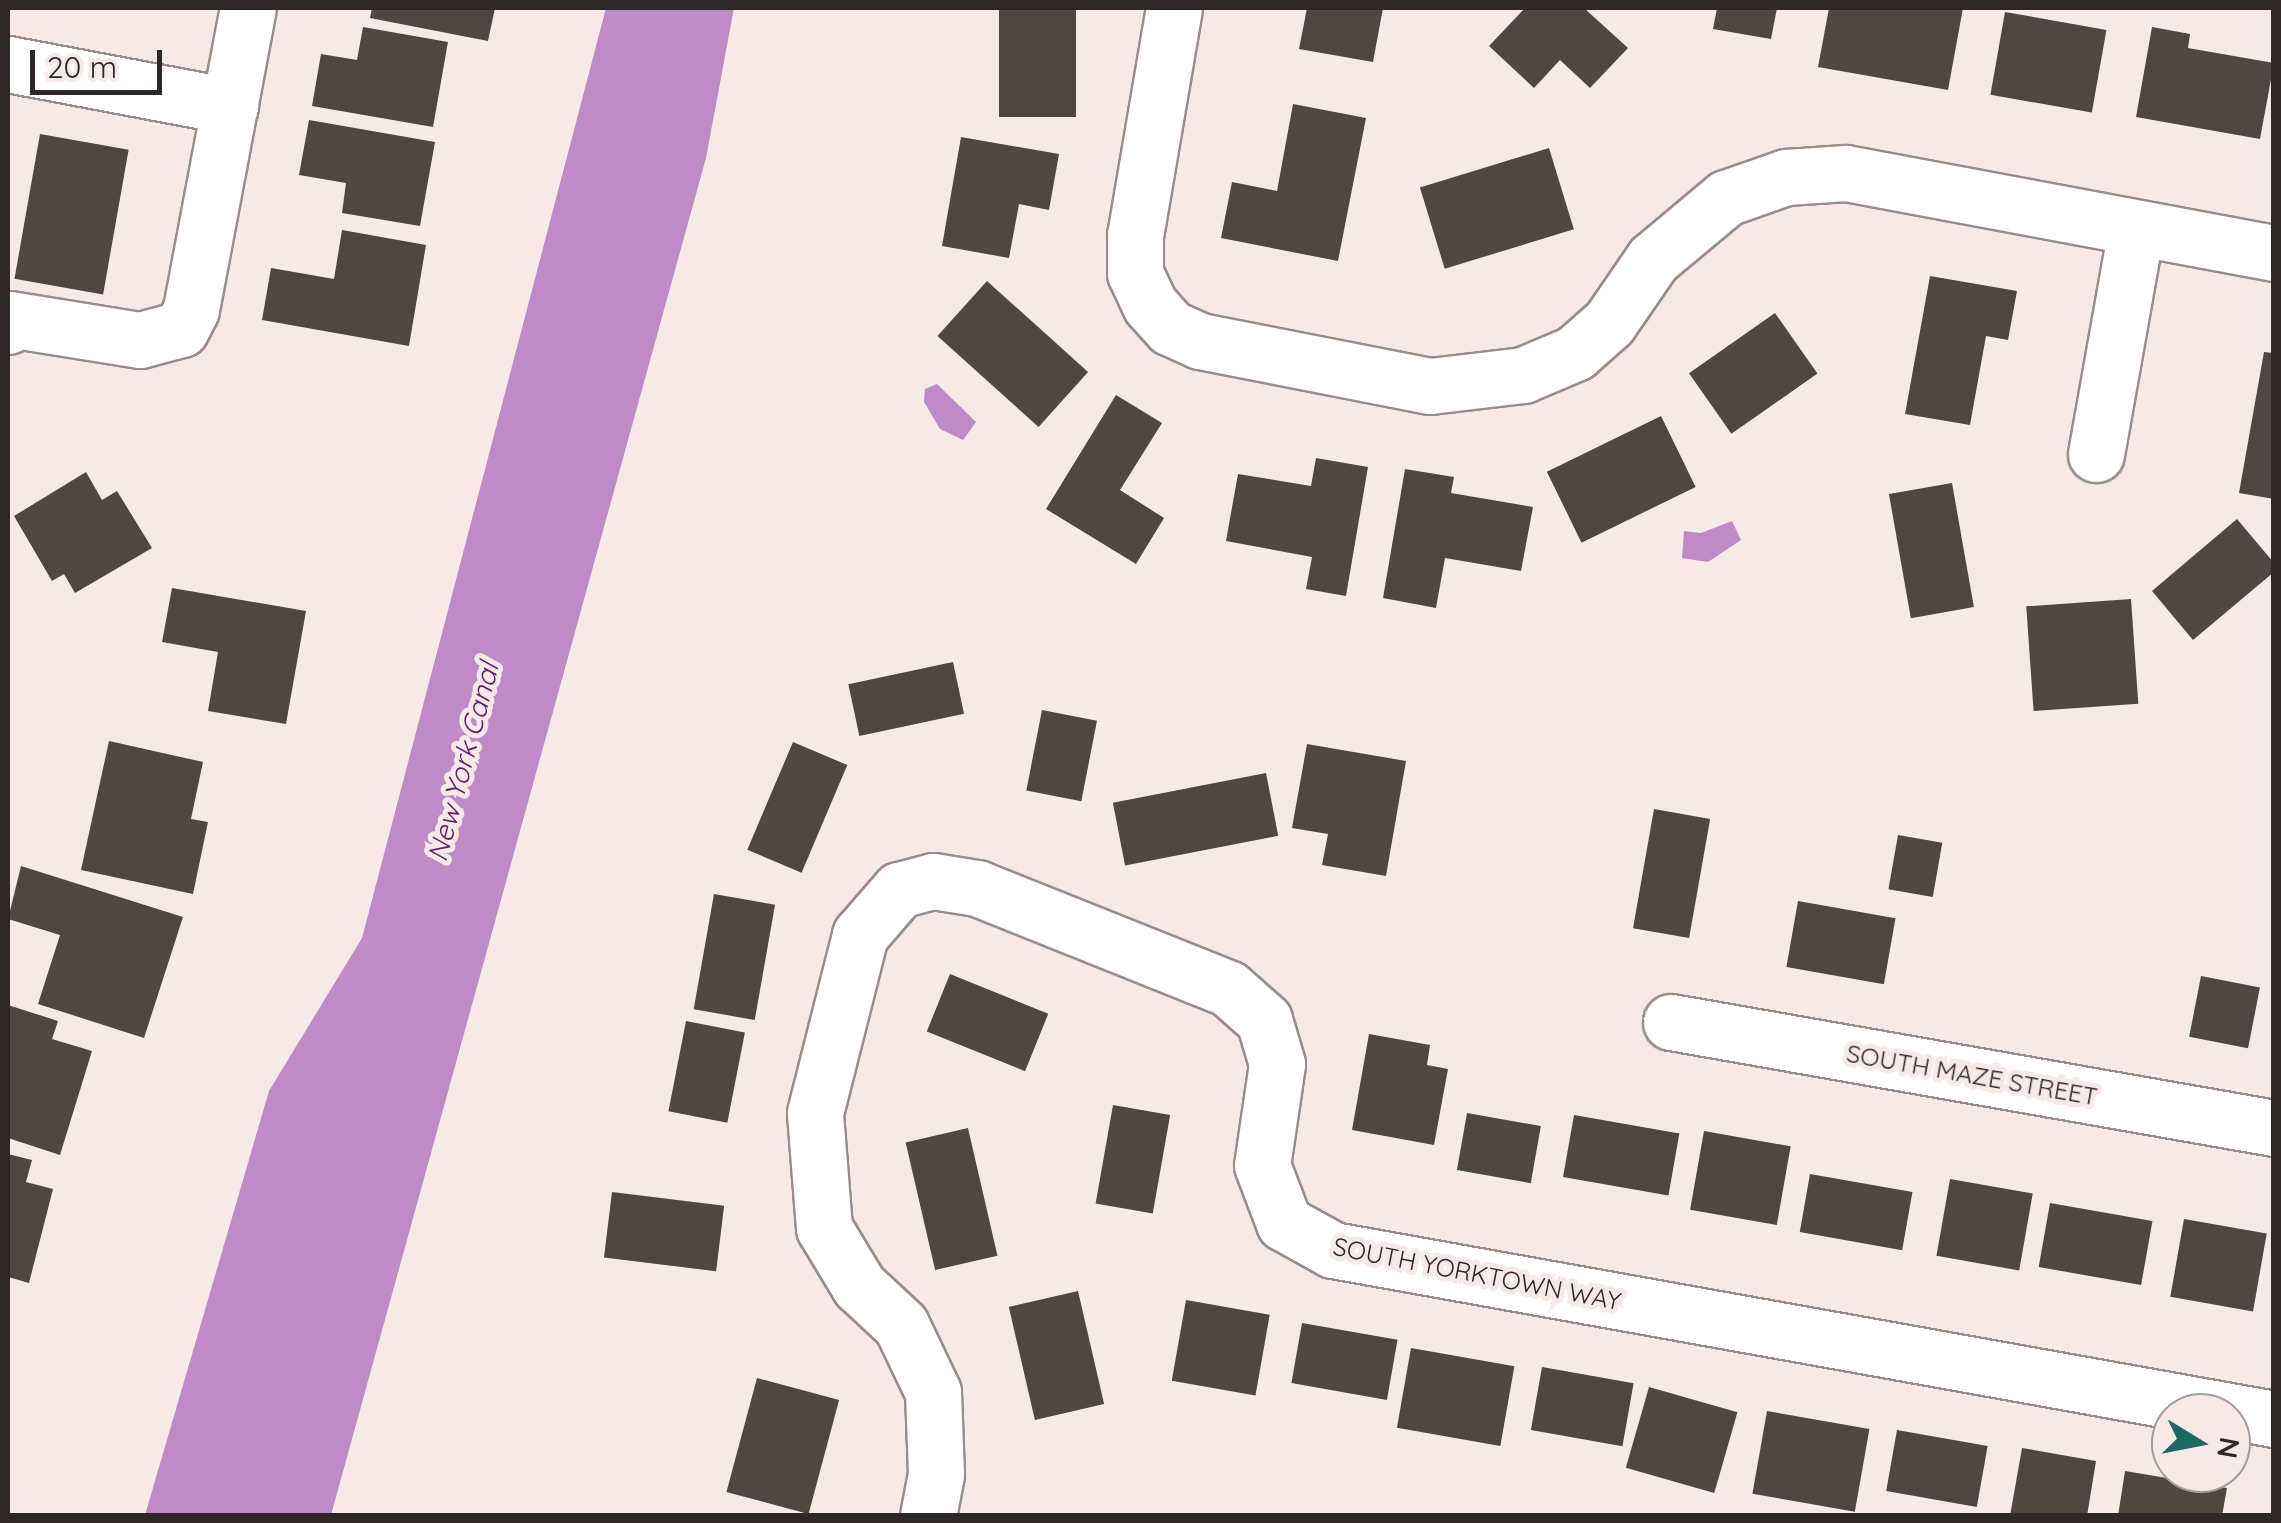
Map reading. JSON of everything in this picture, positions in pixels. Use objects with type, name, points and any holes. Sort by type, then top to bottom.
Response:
[{"type":"street","points":[[8,326],[9,319],[140,340],[165,338],[181,328],[191,309],[248,8]]},
{"type":"street","points":[[1174,8],[1135,235],[1136,273],[1150,305],[1171,328],[1200,341],[1430,386],[1479,384],[1523,375],[1575,353],[1609,323],[1653,259],[1726,198],[1786,177],[1846,173],[2274,253]]},
{"type":"street","points":[[8,64],[230,106]]},
{"type":"street","points":[[2096,454],[2136,230]]},
{"type":"street","name":"SOUTH YORKTOWN WAY","points":[[928,1516],[936,1474],[933,1392],[901,1325],[859,1286],[824,1228],[815,1167],[815,1114],[860,935],[898,890],[933,881],[978,888],[1229,989],[1264,1020],[1277,1064],[1262,1165],[1284,1223],[1334,1250],[2274,1419]]},
{"type":"street","name":"SOUTH MAZE STREET","points":[[1671,1022],[2274,1128]]},
{"type":"water","name":"New York Canal","points":[[606,8],[734,8],[706,158],[331,1515],[145,1515],[269,1091],[362,938]]},
{"type":"water","points":[[937,384],[976,422],[963,440],[940,429],[924,402],[925,389]]},
{"type":"water","points":[[1732,521],[1741,540],[1708,562],[1682,558],[1684,531],[1701,533]]},
{"type":"building","points":[[372,8],[495,8],[488,41],[370,18]]},
{"type":"building","points":[[999,8],[1076,8],[1076,117],[999,117]]},
{"type":"building","points":[[1307,8],[1383,8],[1373,62],[1299,49]]},
{"type":"building","points":[[1525,8],[1584,8],[1628,48],[1590,88],[1560,60],[1534,88],[1489,46]]},
{"type":"building","points":[[1717,8],[1777,8],[1771,39],[1713,29]]},
{"type":"building","points":[[1829,8],[1963,8],[1948,90],[1818,67]]},
{"type":"building","points":[[2005,12],[2106,30],[2092,113],[1990,95]]},
{"type":"building","points":[[363,27],[448,42],[433,127],[312,106],[321,54],[357,60]]},
{"type":"building","points":[[2152,27],[2190,34],[2188,48],[2274,63],[2260,139],[2136,117]]},
{"type":"building","points":[[1293,104],[1366,118],[1338,261],[1221,238],[1232,182],[1277,191]]},
{"type":"building","points":[[309,120],[435,142],[420,226],[342,213],[346,183],[299,175]]},
{"type":"building","points":[[40,134],[129,150],[103,294],[14,279]]},
{"type":"building","points":[[961,137],[1059,154],[1049,210],[1019,204],[1009,258],[942,246]]},
{"type":"building","points":[[1549,148],[1574,229],[1445,269],[1420,187]]},
{"type":"building","points":[[342,230],[426,245],[409,346],[262,320],[271,268],[334,279]]},
{"type":"building","points":[[1930,276],[2017,291],[2008,340],[1986,336],[1970,425],[1905,414]]},
{"type":"building","points":[[987,281],[1088,372],[1039,427],[937,336]]},
{"type":"building","points":[[1775,313],[1817,374],[1731,434],[1689,373]]},
{"type":"building","points":[[2264,352],[2274,353],[2274,499],[2239,493]]},
{"type":"building","points":[[1116,395],[1162,423],[1120,490],[1164,518],[1136,564],[1046,509]]},
{"type":"building","points":[[1661,416],[1696,487],[1581,543],[1547,472]]},
{"type":"building","points":[[1316,458],[1368,467],[1346,596],[1306,589],[1312,557],[1226,541],[1238,474],[1311,486]]},
{"type":"building","points":[[1405,469],[1454,477],[1451,493],[1533,507],[1521,571],[1445,558],[1436,608],[1383,598]]},
{"type":"building","points":[[86,472],[102,500],[117,491],[152,548],[75,593],[64,574],[52,581],[14,516]]},
{"type":"building","points":[[1952,483],[1974,607],[1911,618],[1889,494]]},
{"type":"building","points":[[2237,519],[2274,563],[2274,572],[2193,640],[2152,591]]},
{"type":"building","points":[[172,588],[306,611],[286,724],[208,711],[218,652],[162,642]]},
{"type":"building","points":[[2131,599],[2138,704],[2034,711],[2026,606]]},
{"type":"building","points":[[953,662],[964,714],[859,736],[848,684]]},
{"type":"building","points":[[1042,710],[1097,721],[1081,801],[1026,790]]},
{"type":"building","points":[[109,741],[203,762],[191,819],[208,822],[193,894],[81,870]]},
{"type":"building","points":[[793,742],[847,765],[802,873],[747,850]]},
{"type":"building","points":[[1307,744],[1406,761],[1386,876],[1322,865],[1328,834],[1292,828]]},
{"type":"building","points":[[1266,773],[1278,836],[1125,866],[1113,803]]},
{"type":"building","points":[[1654,809],[1710,819],[1689,938],[1633,928]]},
{"type":"building","points":[[1898,835],[1942,843],[1933,897],[1888,889]]},
{"type":"building","points":[[21,866],[183,917],[144,1038],[38,1004],[60,935],[8,919]]},
{"type":"building","points":[[714,894],[775,905],[755,1020],[694,1009]]},
{"type":"building","points":[[1798,901],[1895,918],[1884,984],[1786,967]]},
{"type":"building","points":[[950,974],[1048,1014],[1025,1071],[927,1031]]},
{"type":"building","points":[[2201,976],[2260,987],[2248,1048],[2189,1037]]},
{"type":"building","points":[[8,1005],[58,1021],[52,1039],[92,1051],[60,1155],[8,1138]]},
{"type":"building","points":[[686,1021],[745,1032],[727,1123],[668,1111]]},
{"type":"building","points":[[1369,1034],[1430,1045],[1427,1065],[1448,1069],[1434,1145],[1352,1130]]},
{"type":"building","points":[[1113,1105],[1170,1115],[1153,1214],[1096,1203]]},
{"type":"building","points":[[1467,1113],[1541,1126],[1531,1183],[1457,1170]]},
{"type":"building","points":[[1574,1115],[1679,1134],[1668,1196],[1563,1177]]},
{"type":"building","points":[[968,1128],[997,1256],[935,1270],[906,1142]]},
{"type":"building","points":[[1704,1131],[1791,1146],[1777,1225],[1690,1210]]},
{"type":"building","points":[[8,1154],[32,1160],[26,1182],[53,1189],[29,1283],[8,1277]]},
{"type":"building","points":[[1810,1174],[1912,1192],[1902,1250],[1800,1232]]},
{"type":"building","points":[[1950,1179],[2033,1194],[2019,1270],[1936,1256]]},
{"type":"building","points":[[612,1192],[724,1206],[716,1271],[604,1258]]},
{"type":"building","points":[[2050,1203],[2152,1221],[2141,1285],[2039,1267]]},
{"type":"building","points":[[2184,1219],[2267,1234],[2253,1311],[2170,1297]]},
{"type":"building","points":[[1078,1291],[1104,1404],[1035,1420],[1009,1307]]},
{"type":"building","points":[[1186,1300],[1270,1315],[1255,1396],[1172,1381]]},
{"type":"building","points":[[1302,1323],[1398,1340],[1387,1400],[1291,1383]]},
{"type":"building","points":[[1411,1348],[1514,1366],[1500,1446],[1397,1428]]},
{"type":"building","points":[[1542,1367],[1634,1383],[1622,1446],[1531,1430]]},
{"type":"building","points":[[757,1378],[839,1400],[809,1514],[726,1492]]},
{"type":"building","points":[[1649,1387],[1737,1412],[1714,1493],[1626,1468]]},
{"type":"building","points":[[1767,1411],[1869,1429],[1855,1512],[1752,1494]]},
{"type":"building","points":[[1897,1430],[1988,1446],[1977,1507],[1886,1491]]},
{"type":"building","points":[[2022,1448],[2096,1461],[2087,1516],[2010,1516]]},
{"type":"building","points":[[2125,1471],[2151,1475],[2151,1493],[2226,1493],[2222,1516],[2118,1516]]}]
